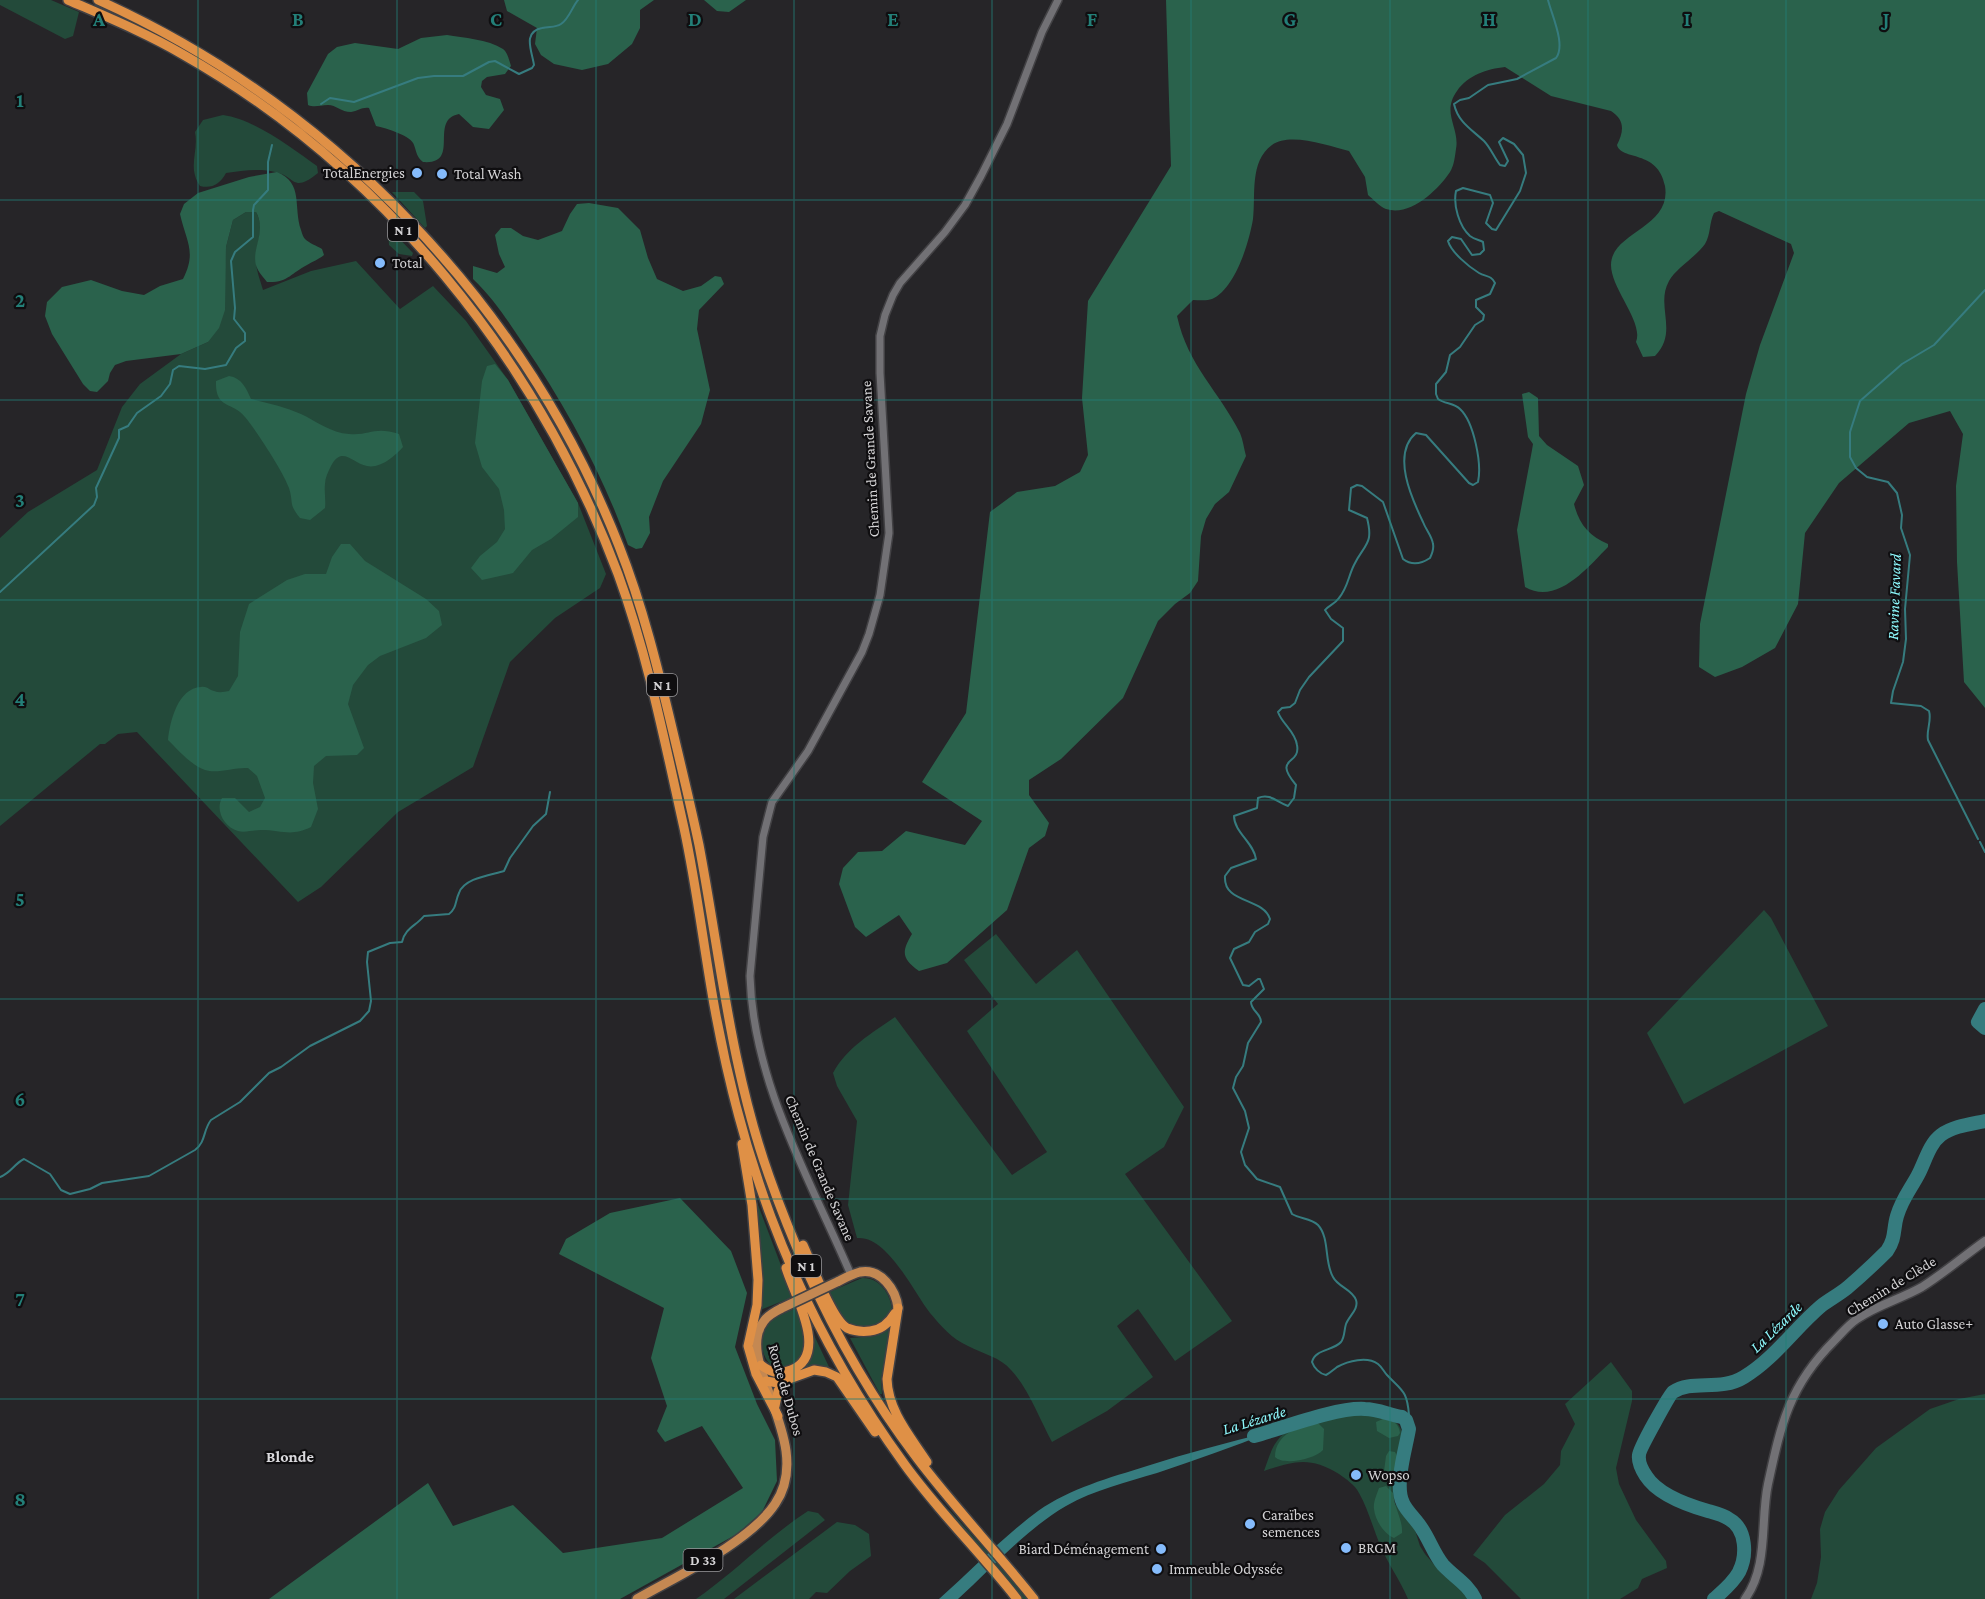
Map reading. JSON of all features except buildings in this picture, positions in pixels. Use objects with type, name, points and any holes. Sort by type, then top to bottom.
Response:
[{"type":"highway","name":"N 1","points":[[68,0],[126,25],[230,83],[277,116],[329,158],[377,204],[441,272],[501,349],[548,424],[592,510],[618,575],[639,638],[685,834],[728,1076],[771,1217],[829,1346],[882,1432],[927,1493],[1017,1599]]},
{"type":"highway","name":"N 1","points":[[98,0],[188,45],[237,76],[284,108],[354,167],[424,237],[476,297],[527,367],[561,423],[589,478],[620,548],[650,641],[699,845],[739,1072],[759,1148],[786,1222],[832,1321],[862,1377],[914,1454],[957,1509],[1034,1599]]},
{"type":"highway","points":[[739,1114],[752,1205],[758,1280],[757,1305],[748,1346],[756,1374],[777,1416]]},
{"type":"highway","points":[[760,1365],[776,1373],[793,1370],[802,1364],[808,1355],[810,1346],[808,1331],[771,1217]]},
{"type":"highway","points":[[786,1222],[802,1242],[840,1323],[861,1332],[873,1331],[890,1322],[898,1308]]},
{"type":"highway","points":[[898,1308],[887,1379],[891,1404],[898,1419],[957,1509]]},
{"type":"highway","points":[[766,1381],[775,1384],[814,1370],[837,1377],[906,1474],[927,1493]]},
{"type":"highway","points":[[775,1406],[778,1391],[783,1382]]},
{"type":"main road","name":"Chemin de Clède","points":[[1745,1599],[1754,1585],[1757,1572],[1767,1491],[1781,1426],[1796,1389],[1818,1357],[1854,1321],[1923,1286],[1985,1241]]},
{"type":"main road","points":[[851,1275],[869,1271],[883,1278],[894,1293],[898,1308]]},
{"type":"main road","name":"Route de Dubos","points":[[637,1599],[740,1539],[766,1516],[776,1503],[784,1488],[788,1461],[775,1406],[760,1365],[757,1348],[758,1333],[764,1320],[782,1308],[851,1275]]},
{"type":"street","name":"Chemin de Grande Savane","points":[[851,1275],[781,1117],[763,1057],[750,999],[750,976],[763,837],[772,802],[808,751],[862,652],[880,595],[889,532],[880,373],[880,336],[885,315],[900,283],[945,231],[965,205],[977,184],[1007,124],[1042,32],[1058,0]]},
{"type":"green space","points":[[0,0],[51,0],[79,12],[73,36],[65,39],[0,5]]},
{"type":"green space","points":[[504,0],[654,0],[640,10],[640,28],[632,44],[608,64],[582,70],[554,64],[541,55],[535,44],[537,28],[507,11]]},
{"type":"green space","points":[[704,0],[746,0],[729,12],[717,11]]},
{"type":"green space","points":[[1166,0],[1985,0],[1985,708],[1964,682],[1957,562],[1956,486],[1963,434],[1950,411],[1909,423],[1839,483],[1805,533],[1798,604],[1775,648],[1742,667],[1715,677],[1699,667],[1700,624],[1746,394],[1760,345],[1794,253],[1791,244],[1719,211],[1714,213],[1705,244],[1676,272],[1665,290],[1666,328],[1662,347],[1655,356],[1643,357],[1636,342],[1637,334],[1632,315],[1616,284],[1611,265],[1620,245],[1660,211],[1665,200],[1665,186],[1661,174],[1648,161],[1620,150],[1617,145],[1622,126],[1616,114],[1551,96],[1505,67],[1498,68],[1472,77],[1457,91],[1451,106],[1457,141],[1451,170],[1431,194],[1414,206],[1395,210],[1379,205],[1368,195],[1365,177],[1349,151],[1321,143],[1289,140],[1272,145],[1265,152],[1260,160],[1255,179],[1251,229],[1234,276],[1220,294],[1210,300],[1193,300],[1177,316],[1182,334],[1196,364],[1240,433],[1246,456],[1229,492],[1215,504],[1206,519],[1201,536],[1198,581],[1190,593],[1158,621],[1123,698],[1061,759],[1029,780],[1029,795],[1049,823],[1045,836],[1029,848],[1007,910],[947,963],[919,971],[906,959],[905,950],[912,934],[899,915],[866,937],[855,927],[839,884],[843,868],[858,852],[882,851],[906,831],[965,845],[982,821],[922,782],[966,713],[990,512],[1017,492],[1055,486],[1080,472],[1088,455],[1082,398],[1088,301],[1171,166]]},
{"type":"green space","points":[[447,35],[483,41],[497,46],[506,52],[511,66],[505,74],[487,77],[482,81],[481,87],[486,95],[500,99],[504,110],[489,129],[473,127],[459,114],[450,118],[446,124],[441,157],[434,161],[423,162],[409,139],[376,126],[369,108],[351,112],[331,105],[308,105],[307,93],[328,54],[337,47],[355,43],[398,49],[421,38]]},
{"type":"green space","points":[[223,115],[247,122],[272,135],[317,166],[318,173],[299,183],[275,172],[244,171],[226,173],[218,183],[212,186],[200,186],[194,172],[195,132],[203,120]]},
{"type":"green space","points":[[277,172],[291,182],[294,189],[304,237],[322,249],[324,255],[285,279],[267,282],[259,272],[255,256],[259,220],[256,212],[246,212],[233,220],[226,247],[225,310],[219,328],[208,342],[181,354],[126,361],[115,365],[108,381],[97,392],[90,391],[83,384],[52,334],[45,316],[47,302],[62,287],[91,280],[122,291],[144,295],[160,286],[183,279],[190,254],[180,214],[184,204],[198,193],[249,177]]},
{"type":"green space","points":[[392,192],[414,192],[423,201],[427,226],[425,228]]},
{"type":"green space","points":[[589,203],[618,208],[640,230],[657,279],[683,291],[701,286],[715,276],[721,277],[724,284],[699,310],[697,329],[710,390],[701,424],[663,481],[649,517],[650,533],[642,548],[636,549],[628,545],[595,467],[540,368],[488,294],[473,279],[473,266],[497,273],[505,267],[499,254],[495,235],[501,228],[511,228],[523,236],[538,240],[562,231],[577,204]]},
{"type":"green space","points":[[246,212],[256,212],[259,218],[260,234],[256,260],[263,290],[311,271],[356,261],[400,309],[433,286],[466,321],[508,380],[578,503],[606,574],[600,588],[555,618],[510,662],[473,767],[398,812],[321,887],[298,902],[137,732],[118,734],[105,744],[100,744],[0,826],[0,538],[28,512],[97,470],[122,407],[140,384],[181,354],[208,342],[224,283],[226,247],[233,220]]},
{"type":"green space","points":[[389,228],[413,253],[412,256],[399,254],[389,245]]},
{"type":"green space","points":[[495,364],[508,380],[578,503],[578,517],[551,539],[532,550],[513,573],[482,580],[471,568],[480,556],[497,542],[505,529],[504,510],[499,489],[482,467],[475,443],[482,381],[487,366]]},
{"type":"green space","points":[[229,376],[240,381],[251,399],[295,412],[342,433],[384,431],[399,434],[403,447],[387,461],[377,466],[367,466],[348,457],[339,457],[331,466],[326,477],[325,508],[310,520],[300,518],[293,506],[286,481],[262,441],[240,412],[225,404],[218,397],[216,381]]},
{"type":"green space","points":[[1529,392],[1538,398],[1539,436],[1547,445],[1578,466],[1584,485],[1574,504],[1579,518],[1590,533],[1608,544],[1608,547],[1571,582],[1549,592],[1537,592],[1525,587],[1517,530],[1533,444],[1528,437],[1522,394]]},
{"type":"green space","points":[[341,544],[350,544],[365,561],[426,599],[439,611],[442,625],[426,638],[380,656],[368,665],[353,685],[348,704],[364,748],[357,755],[326,756],[314,766],[313,783],[318,809],[311,827],[298,832],[238,831],[222,818],[220,803],[222,798],[235,798],[249,812],[260,807],[265,798],[257,776],[248,768],[210,771],[195,765],[168,740],[173,715],[181,699],[193,689],[203,687],[218,692],[229,691],[238,676],[240,632],[249,604],[287,580],[305,574],[326,574],[332,557]]},
{"type":"green space","points":[[1764,910],[1771,918],[1828,1026],[1684,1104],[1647,1033]]},
{"type":"green space","points":[[996,934],[1036,984],[1077,950],[1184,1107],[1164,1147],[1125,1174],[1232,1321],[1175,1361],[1138,1309],[1117,1326],[1153,1377],[1107,1411],[1052,1442],[1028,1395],[1011,1370],[997,1359],[952,1336],[930,1313],[889,1255],[879,1245],[868,1239],[857,1238],[848,1205],[857,1121],[837,1086],[833,1073],[852,1049],[895,1017],[1012,1175],[1047,1152],[967,1031],[998,1004],[964,960]]},
{"type":"green space","points":[[755,1197],[793,1297],[760,1310],[762,1268]]},
{"type":"green space","points":[[680,1198],[731,1251],[747,1293],[735,1347],[757,1404],[775,1440],[777,1481],[762,1512],[737,1534],[620,1599],[269,1599],[428,1483],[453,1526],[513,1505],[563,1553],[662,1538],[743,1488],[702,1426],[665,1442],[657,1431],[667,1406],[651,1358],[664,1308],[559,1254],[566,1239],[610,1213]]},
{"type":"green space","points":[[862,1278],[879,1283],[887,1293],[892,1310],[880,1323],[864,1328],[852,1328],[841,1317],[827,1293]]},
{"type":"green space","points":[[796,1308],[804,1337],[804,1351],[797,1363],[779,1371],[768,1362],[765,1356],[762,1349],[763,1335],[770,1322]]},
{"type":"green space","points":[[890,1329],[881,1380],[882,1394],[880,1394],[850,1338],[875,1336]]},
{"type":"green space","points":[[812,1331],[829,1367],[813,1365],[804,1368],[813,1352]]},
{"type":"green space","points":[[1611,1362],[1632,1391],[1632,1401],[1616,1468],[1619,1484],[1636,1520],[1666,1561],[1667,1568],[1642,1579],[1638,1588],[1620,1599],[1521,1599],[1485,1563],[1473,1555],[1505,1515],[1544,1484],[1560,1465],[1561,1451],[1575,1424],[1565,1404]]},
{"type":"green space","points":[[1985,1394],[1985,1599],[1811,1599],[1817,1583],[1821,1557],[1820,1529],[1825,1512],[1839,1490],[1876,1448],[1930,1409],[1959,1399]]},
{"type":"green space","points":[[1366,1412],[1393,1419],[1400,1427],[1402,1432],[1394,1503],[1413,1524],[1425,1554],[1443,1575],[1463,1588],[1471,1599],[1408,1599],[1383,1552],[1359,1493],[1339,1474],[1329,1468],[1302,1462],[1264,1471],[1275,1445],[1286,1432],[1342,1415]]},
{"type":"green space","points":[[1385,1418],[1397,1425],[1400,1433],[1398,1436],[1389,1438],[1377,1431],[1376,1422]]},
{"type":"green space","points":[[1318,1423],[1324,1429],[1323,1450],[1307,1459],[1285,1461],[1275,1457],[1276,1449],[1283,1437],[1303,1426]]},
{"type":"green space","points":[[1389,1451],[1395,1452],[1398,1458],[1395,1480],[1389,1485],[1383,1479],[1386,1456]]},
{"type":"green space","points":[[1386,1486],[1393,1493],[1402,1528],[1402,1533],[1394,1538],[1381,1526],[1374,1509],[1379,1488]]},
{"type":"green space","points":[[944,1504],[989,1554],[986,1556]]},
{"type":"green space","points":[[808,1511],[818,1513],[825,1520],[724,1599],[696,1599],[779,1532]]},
{"type":"green space","points":[[837,1522],[855,1525],[869,1534],[871,1556],[850,1571],[827,1593],[816,1592],[809,1599],[734,1599]]},
{"type":"green space","points":[[996,1562],[1028,1599],[1023,1599],[993,1565]]},
{"type":"water","points":[[1270,1432],[1077,1500],[1037,1526],[958,1599],[939,1599],[1025,1521],[1064,1496],[1105,1479],[1162,1461]]},
{"type":"waterway","points":[[321,104],[330,98],[354,102],[418,78],[463,76],[495,61],[519,74],[534,65],[530,43],[532,34],[536,30],[561,24],[578,0]]},
{"type":"waterway","points":[[1402,1417],[1406,1418],[1409,1415],[1405,1396],[1378,1364],[1368,1360],[1352,1361],[1337,1367],[1326,1375],[1314,1366],[1312,1362],[1320,1352],[1338,1345],[1342,1340],[1346,1324],[1355,1309],[1356,1300],[1333,1277],[1324,1236],[1318,1225],[1292,1214],[1280,1187],[1257,1179],[1245,1165],[1241,1152],[1249,1128],[1245,1111],[1233,1088],[1236,1077],[1243,1066],[1248,1043],[1261,1022],[1251,1002],[1264,989],[1260,979],[1249,986],[1243,985],[1230,958],[1234,949],[1249,942],[1255,932],[1268,924],[1270,919],[1260,907],[1230,891],[1226,885],[1225,876],[1231,868],[1256,859],[1252,848],[1237,827],[1234,816],[1257,808],[1258,798],[1270,797],[1288,806],[1294,798],[1296,785],[1289,776],[1287,765],[1295,756],[1297,745],[1294,736],[1278,712],[1295,703],[1309,677],[1343,641],[1343,628],[1331,619],[1325,610],[1342,594],[1354,565],[1369,539],[1367,518],[1349,510],[1351,488],[1357,485],[1362,486],[1383,502],[1403,559],[1416,563],[1430,558],[1433,546],[1406,477],[1404,464],[1409,442],[1416,433],[1426,435],[1469,483],[1473,485],[1478,482],[1478,454],[1469,423],[1458,407],[1438,399],[1436,384],[1446,372],[1450,355],[1460,347],[1475,325],[1483,320],[1484,315],[1476,307],[1476,300],[1490,294],[1495,283],[1490,277],[1479,273],[1466,263],[1456,254],[1448,241],[1452,237],[1461,239],[1472,255],[1480,254],[1484,250],[1483,242],[1470,236],[1460,221],[1455,203],[1456,191],[1463,188],[1490,195],[1493,203],[1486,223],[1496,230],[1520,191],[1526,173],[1523,155],[1514,144],[1503,138],[1499,142],[1508,161],[1505,166],[1500,165],[1486,143],[1462,120],[1454,104],[1469,98],[1488,85],[1517,79],[1556,58],[1560,46],[1559,38],[1548,0]]},
{"type":"waterway","points":[[0,592],[94,505],[97,497],[96,488],[119,438],[119,430],[128,426],[137,413],[161,396],[170,384],[173,370],[179,366],[205,369],[226,365],[236,348],[245,341],[245,333],[234,319],[231,261],[235,252],[253,237],[254,205],[268,190],[268,162],[272,145]]},
{"type":"waterway","name":"Ravine Favard","points":[[1978,839],[1928,740],[1929,711],[1921,706],[1891,703],[1903,662],[1906,639],[1905,609],[1910,555],[1901,528],[1902,515],[1897,493],[1888,482],[1867,477],[1856,468],[1850,457],[1850,432],[1860,401],[1902,364],[1934,345],[1985,290]]},
{"type":"waterway","points":[[0,1177],[24,1159],[50,1174],[61,1190],[70,1194],[102,1183],[149,1176],[195,1150],[199,1147],[211,1120],[240,1102],[269,1073],[310,1046],[360,1021],[369,1011],[371,1001],[368,952],[390,943],[402,942],[408,930],[424,916],[452,912],[459,893],[466,884],[504,871],[510,858],[533,826],[546,814],[550,792]]},
{"type":"waterway","name":"Ravine Favard","points":[[1980,842],[1985,852]]},
{"type":"waterway","name":"La Lézarde","points":[[1985,1009],[1978,1022],[1985,1028]]},
{"type":"waterway","name":"La Lézarde","points":[[1714,1599],[1739,1572],[1742,1566],[1744,1543],[1735,1523],[1722,1515],[1691,1506],[1665,1494],[1646,1476],[1639,1455],[1661,1411],[1673,1392],[1681,1388],[1725,1384],[1755,1370],[1821,1306],[1844,1291],[1887,1251],[1893,1238],[1901,1205],[1930,1148],[1937,1139],[1951,1129],[1985,1121]]},
{"type":"waterway","name":"La Lézarde","points":[[1254,1436],[1353,1409],[1374,1410],[1402,1417],[1406,1420],[1409,1429],[1400,1477],[1403,1503],[1420,1526],[1443,1565],[1465,1585],[1475,1599]]},
{"type":"place","name":"TotalEnergies","points":[[417,173]]},
{"type":"place","name":"Total Wash","points":[[442,174]]},
{"type":"place","name":"Total","points":[[380,263]]},
{"type":"place","name":"Auto Glasse+","points":[[1883,1324]]},
{"type":"place","name":"Wopso","points":[[1356,1475]]},
{"type":"place","name":"Caraïbes semences","points":[[1250,1524]]},
{"type":"place","name":"BRGM","points":[[1346,1548]]},
{"type":"place","name":"Biard Déménagement","points":[[1161,1549]]},
{"type":"place","name":"Immeuble Odyssée","points":[[1157,1569]]},
{"type":"district","name":"Blonde","points":[[290,1456]]}]
